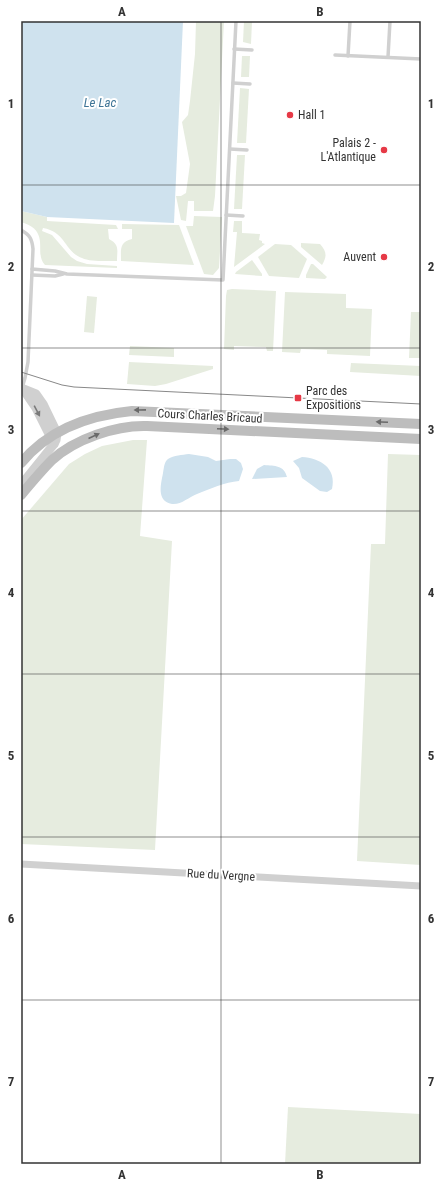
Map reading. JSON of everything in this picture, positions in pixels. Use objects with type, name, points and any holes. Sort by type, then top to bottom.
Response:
[{"type":"main road","name":"Cours Charles Bricaud","points":[[21,462],[30,452],[74,424],[92,418],[132,410],[421,424]]},
{"type":"main road","name":"Cours Charles Bricaud","points":[[21,495],[45,468],[60,454],[71,447],[102,433],[126,426],[421,439]]},
{"type":"street","points":[[21,388],[36,394],[43,404],[60,454]]},
{"type":"street","points":[[21,485],[54,438]]},
{"type":"street","name":"Rue du Vergne","points":[[21,864],[421,886]]},
{"type":"lane","points":[[32,275],[55,276],[64,274],[223,280],[236,21]]},
{"type":"lane","points":[[348,56],[350,21]]},
{"type":"lane","points":[[388,57],[390,21]]},
{"type":"lane","points":[[234,49],[252,50]]},
{"type":"lane","points":[[335,55],[421,59]]},
{"type":"lane","points":[[233,82],[250,84]]},
{"type":"lane","points":[[230,149],[247,150]]},
{"type":"lane","points":[[226,215],[243,216]]},
{"type":"lane","points":[[21,230],[29,236],[32,241],[28,362],[25,378],[21,388]]},
{"type":"lane","points":[[32,269],[55,271],[64,274]]},
{"type":"shaded area","points":[[196,21],[224,21],[213,211],[194,211],[194,201],[188,201],[186,221],[181,220],[176,196],[181,196],[186,193],[190,164],[182,122],[188,115],[190,101],[195,54]]},
{"type":"shaded area","points":[[244,21],[252,21],[251,44],[243,42]]},
{"type":"shaded area","points":[[242,56],[250,56],[249,77],[241,77]]},
{"type":"shaded area","points":[[240,88],[249,89],[246,143],[237,143]]},
{"type":"shaded area","points":[[237,155],[245,155],[242,209],[234,209]]},
{"type":"shaded area","points":[[21,211],[47,217],[47,221],[116,225],[118,229],[108,229],[109,239],[115,243],[117,248],[117,261],[94,261],[82,258],[76,255],[56,233],[43,228],[42,231],[52,235],[71,257],[77,261],[87,264],[117,266],[117,268],[45,265],[42,260],[39,236],[30,226],[21,222]]},
{"type":"shaded area","points":[[194,216],[222,217],[219,268],[213,275],[204,274],[186,226],[193,226]]},
{"type":"shaded area","points":[[234,221],[242,221],[242,233],[260,234],[259,240],[265,244],[234,267],[237,232],[233,232]]},
{"type":"shaded area","points":[[122,224],[179,225],[194,265],[121,261],[121,250],[123,244],[132,239],[132,229],[122,229]]},
{"type":"shaded area","points":[[301,243],[320,244],[326,254],[322,265],[301,247]]},
{"type":"shaded area","points":[[275,244],[291,245],[307,259],[299,278],[269,276],[258,257]]},
{"type":"shaded area","points":[[252,260],[262,276],[235,274],[236,272]]},
{"type":"shaded area","points":[[311,264],[313,264],[327,277],[325,279],[306,278]]},
{"type":"shaded area","points":[[227,290],[276,291],[273,351],[267,351],[266,347],[234,346],[234,350],[224,349],[226,296]]},
{"type":"shaded area","points":[[285,292],[346,294],[346,308],[372,309],[370,356],[327,354],[327,350],[301,349],[300,353],[282,352]]},
{"type":"shaded area","points":[[87,296],[97,297],[94,333],[84,332]]},
{"type":"shaded area","points":[[411,312],[421,312],[421,358],[409,358]]},
{"type":"shaded area","points":[[130,346],[174,348],[174,357],[129,355]]},
{"type":"shaded area","points":[[129,362],[213,366],[213,369],[155,386],[127,384]]},
{"type":"shaded area","points":[[351,363],[421,366],[421,376],[350,372]]},
{"type":"shaded area","points":[[133,440],[147,440],[140,536],[172,541],[155,850],[21,844],[21,520],[69,464],[102,446]]},
{"type":"shaded area","points":[[388,454],[421,455],[421,865],[357,861],[371,544],[385,544]]},
{"type":"shaded area","points":[[288,1107],[421,1114],[421,1164],[285,1164]]},
{"type":"water","name":"Le Lac","points":[[21,21],[183,21],[174,223],[47,217],[21,211]]},
{"type":"water","points":[[189,454],[208,457],[216,461],[236,459],[241,463],[243,469],[239,481],[212,488],[179,503],[172,504],[167,502],[162,496],[161,492],[164,465],[168,459],[178,455]]},
{"type":"water","points":[[302,457],[315,459],[326,466],[332,475],[332,489],[327,492],[320,491],[302,478],[299,468],[293,461]]},
{"type":"water","points":[[264,465],[281,468],[286,473],[287,477],[252,479],[257,469]]},
{"type":"tram line","points":[[21,372],[62,385],[74,387],[421,404]]},
{"type":"place","name":"Hall 1","points":[[290,115]]},
{"type":"place","name":"Palais 2 - L'Atlantique","points":[[384,150]]},
{"type":"place","name":"Auvent","points":[[384,257]]},
{"type":"place","name":"Parc des Expositions","points":[[298,398]]}]
